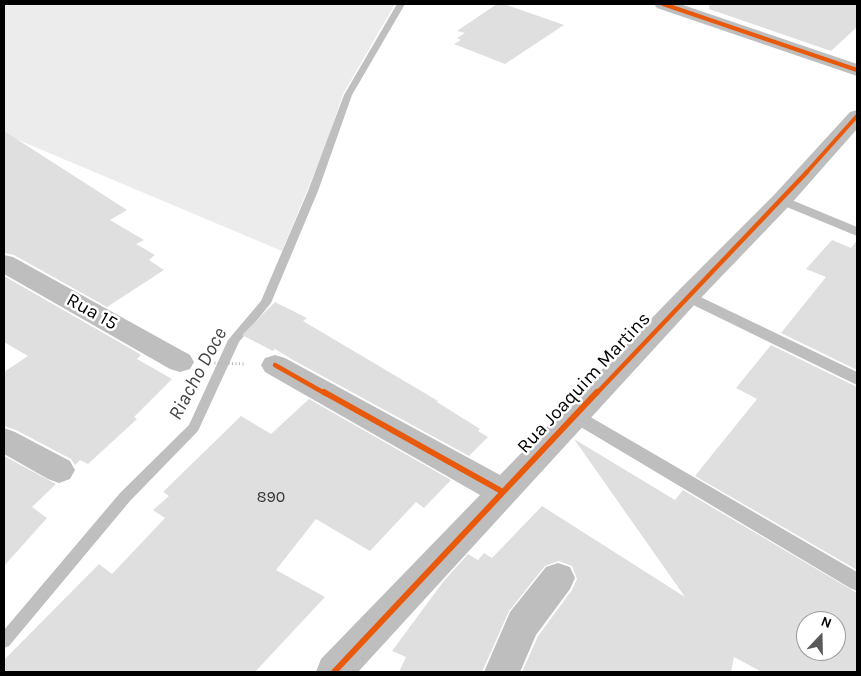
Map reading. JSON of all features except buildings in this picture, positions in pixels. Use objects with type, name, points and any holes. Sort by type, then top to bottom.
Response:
[{"type":"street","points":[[663,4],[857,70]]},
{"type":"street","name":"Rua Joaquim Martins","points":[[334,672],[575,415],[782,200],[857,116]]},
{"type":"street","name":"Rua 15","points":[[4,263],[180,362]]},
{"type":"street","points":[[275,365],[503,492]]},
{"type":"street","points":[[4,440],[59,470]]},
{"type":"street","points":[[502,672],[523,624],[558,578]]},
{"type":"lane","points":[[782,200],[857,232]]},
{"type":"lane","points":[[688,296],[857,379]]},
{"type":"lane","points":[[575,415],[857,582]]},
{"type":"path","points":[[180,362],[275,365]]},
{"type":"shaded area","points":[[4,4],[395,4],[343,94],[326,145],[282,251],[4,134]]},
{"type":"waterway","name":"Riacho Doce","points":[[4,641],[125,497],[194,428],[234,340],[266,303],[313,191],[348,95],[401,4]]},
{"type":"cycle path","points":[[663,4],[857,70]]},
{"type":"cycle path","points":[[334,672],[688,296],[782,200],[857,116]]},
{"type":"cycle path","points":[[275,365],[503,492]]}]
